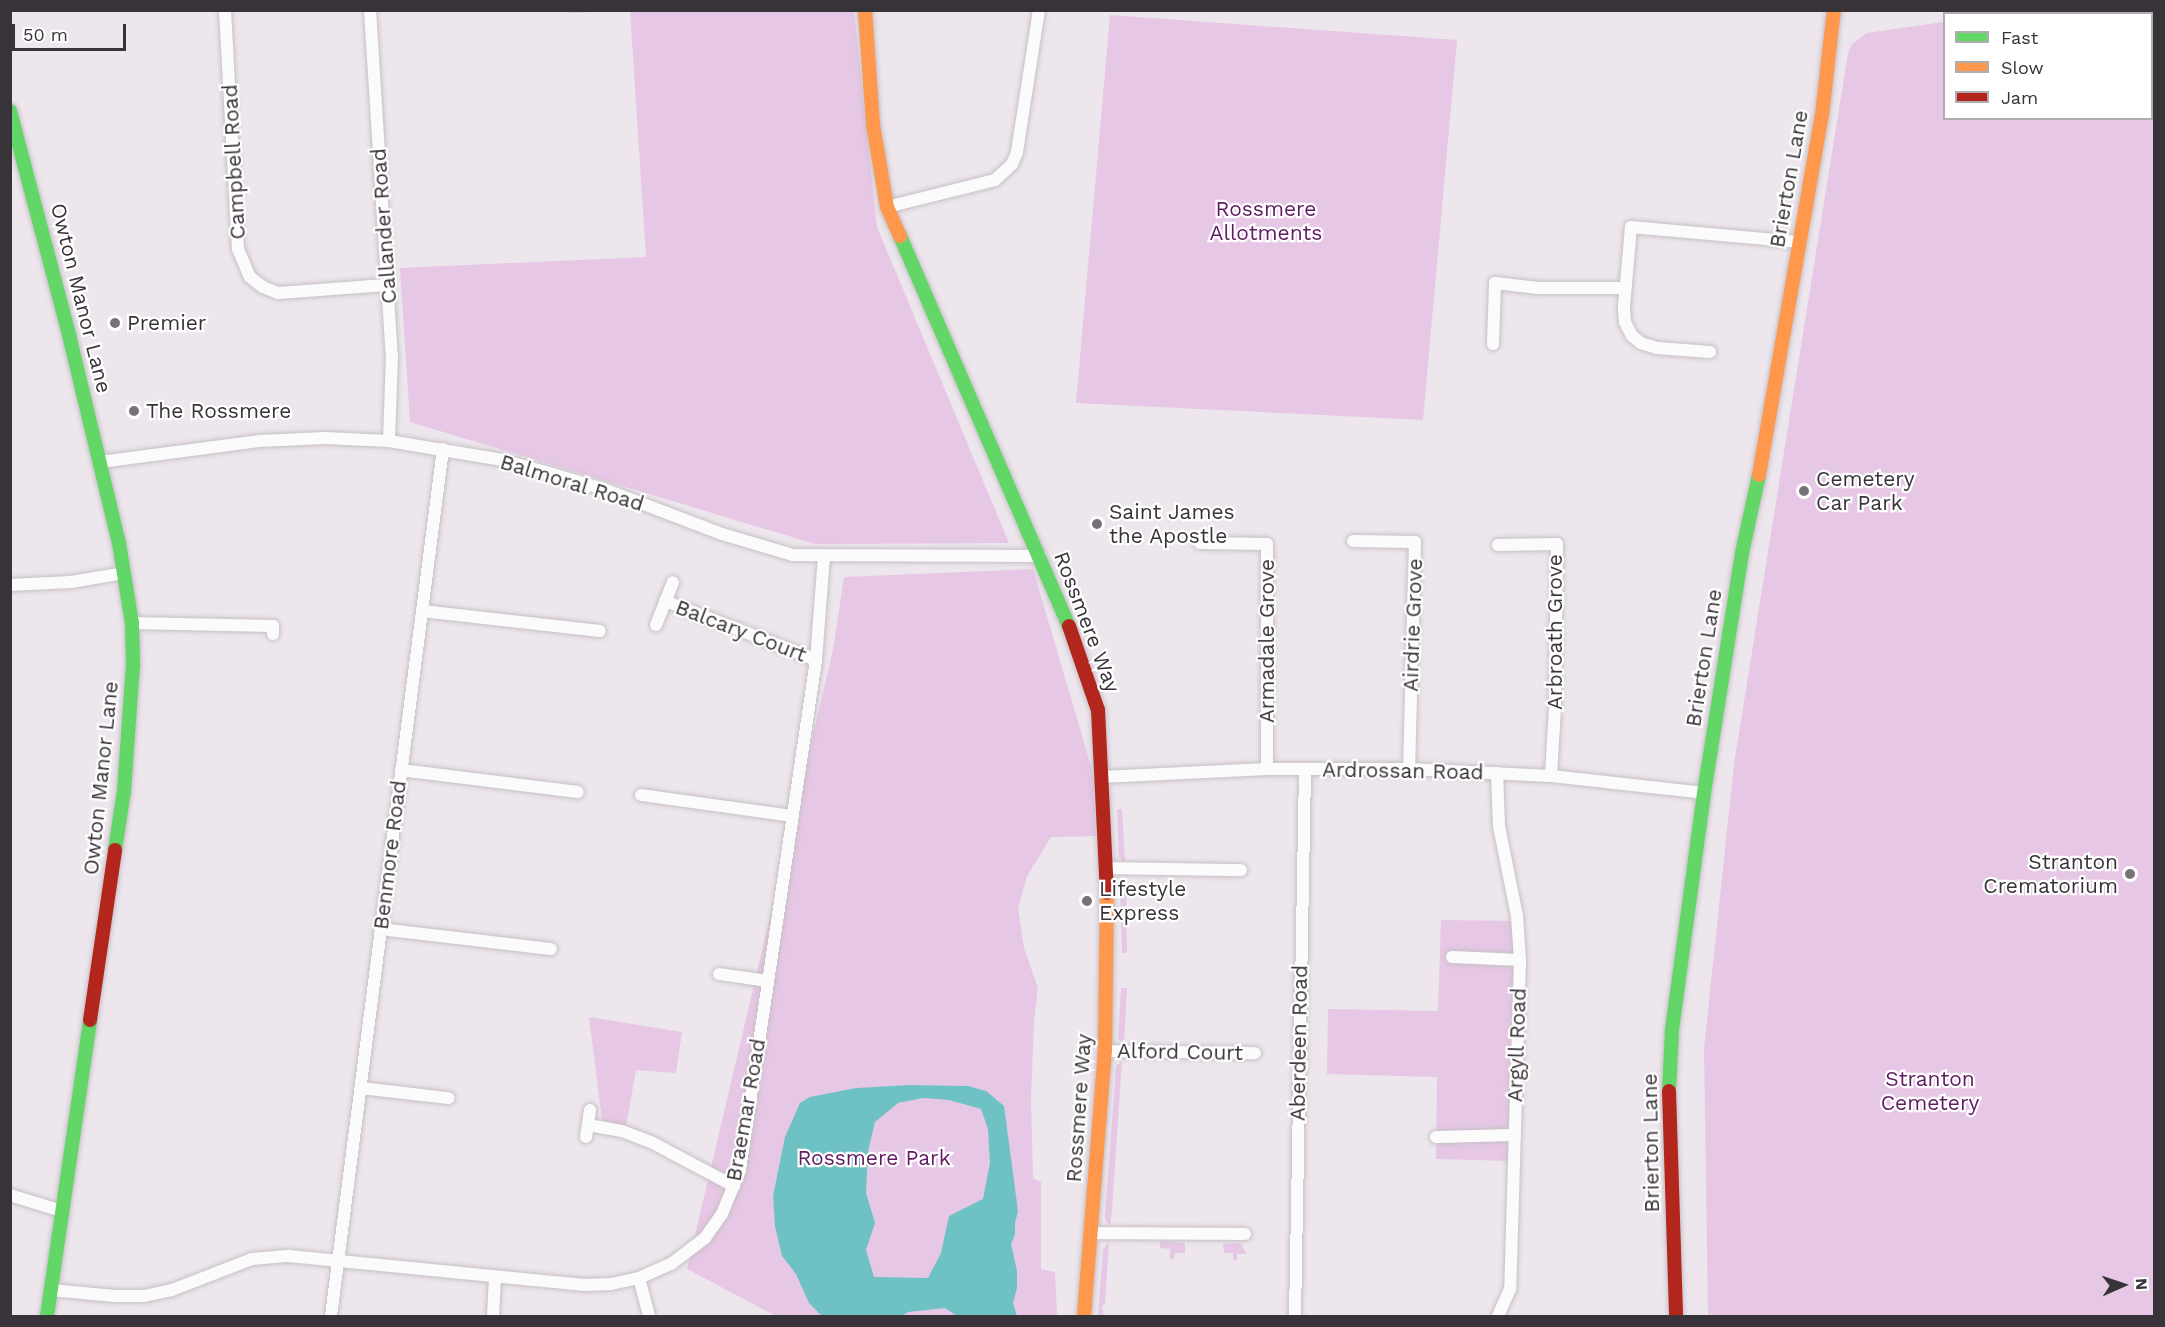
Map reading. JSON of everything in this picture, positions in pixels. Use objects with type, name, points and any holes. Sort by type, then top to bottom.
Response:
[{"type":"street","name":"Campbell Road","points":[[225,10],[238,249],[250,278],[262,287],[278,292],[387,285]]},
{"type":"street","name":"Callander Road","points":[[370,10],[392,355],[389,441]]},
{"type":"street","name":"Rossmere Way","points":[[865,10],[873,125],[887,207],[1040,556],[1075,641],[1098,710],[1107,868],[1108,961],[1105,1051],[1084,1317]]},
{"type":"street","points":[[887,207],[995,180],[1012,164],[1017,152],[1039,10]]},
{"type":"street","name":"Brierton Lane","points":[[1676,1317],[1670,1056],[1704,793],[1742,553],[1768,431],[1822,115],[1834,10]]},
{"type":"street","name":"Owton Manor Lane","points":[[10,111],[100,462],[125,573],[132,623],[133,666],[129,756],[47,1317]]},
{"type":"street","points":[[1710,352],[1657,348],[1632,336],[1625,322],[1625,288],[1631,228],[1800,242]]},
{"type":"street","points":[[1493,344],[1495,283],[1538,288],[1625,288]]},
{"type":"street","name":"Balmoral Road","points":[[100,462],[259,441],[325,438],[389,441],[443,448],[502,460],[593,486],[722,534],[793,555],[1040,556]]},
{"type":"street","name":"Benmore Road","points":[[331,1317],[443,448]]},
{"type":"street","name":"Airdrie Grove","points":[[1353,541],[1415,542],[1409,769]]},
{"type":"street","name":"Armadale Grove","points":[[1200,543],[1267,544],[1268,769]]},
{"type":"street","name":"Arbroath Grove","points":[[1498,544],[1557,544],[1556,708],[1551,776]]},
{"type":"street","name":"Braemar Road","points":[[51,1290],[115,1296],[144,1296],[172,1290],[252,1259],[289,1256],[585,1285],[639,1278],[671,1264],[705,1238],[722,1214],[740,1170],[816,660],[824,556]]},
{"type":"street","points":[[10,585],[71,582],[125,573]]},
{"type":"street","name":"Balcary Court","points":[[656,625],[673,582]]},
{"type":"street","name":"Balcary Court","points":[[665,601],[816,660]]},
{"type":"street","points":[[422,611],[600,631]]},
{"type":"street","points":[[132,623],[273,626],[273,634]]},
{"type":"street","name":"Ardrossan Road","points":[[1101,777],[1268,769],[1409,769],[1551,776],[1704,793]]},
{"type":"street","name":"Aberdeen Road","points":[[1295,1317],[1305,769]]},
{"type":"street","points":[[401,770],[578,792]]},
{"type":"street","name":"Argyll Road","points":[[1497,773],[1499,826],[1517,916],[1520,960],[1510,1289],[1498,1317]]},
{"type":"street","points":[[641,795],[793,816]]},
{"type":"street","points":[[1107,868],[1241,870]]},
{"type":"street","points":[[381,929],[551,949]]},
{"type":"street","points":[[1452,957],[1520,960]]},
{"type":"street","points":[[719,974],[768,981]]},
{"type":"street","name":"Alford Court","points":[[1105,1051],[1255,1053]]},
{"type":"street","points":[[361,1088],[448,1098]]},
{"type":"street","points":[[590,1110],[587,1131],[622,1131],[653,1143],[734,1186]]},
{"type":"street","points":[[1436,1137],[1515,1135]]},
{"type":"street","points":[[10,1195],[62,1211]]},
{"type":"street","points":[[1091,1233],[1245,1234]]},
{"type":"street","points":[[493,1317],[495,1277]]},
{"type":"street","points":[[639,1278],[649,1317]]},
{"type":"green space","name":"Stranton Cemetery","points":[[2032,10],[2154,11],[2154,1316],[1708,1316],[1704,1049],[1734,764],[1848,53],[1852,44],[1867,33],[1943,22],[1943,120],[2153,120],[2153,12],[2016,12]]},
{"type":"green space","points":[[569,11],[630,11],[570,13]]},
{"type":"green space","points":[[630,11],[854,11],[877,227],[1009,543],[815,544],[410,422],[400,268],[646,257]]},
{"type":"green space","name":"Rossmere Allotments","points":[[1110,15],[1457,40],[1423,420],[1076,403]]},
{"type":"green space","name":"Rossmere Park","points":[[1033,569],[1093,773],[1096,836],[1051,837],[1027,876],[1018,908],[1024,948],[1038,988],[1034,1020],[1031,1100],[1033,1178],[1041,1182],[1041,1269],[1055,1272],[1057,1316],[776,1316],[687,1269],[833,650],[844,577]]},
{"type":"green space","points":[[1117,809],[1122,809],[1125,863],[1119,857]]},
{"type":"green space","points":[[1126,878],[1127,953],[1122,953],[1120,885]]},
{"type":"green space","points":[[1441,920],[1518,921],[1513,1161],[1436,1159],[1437,1077],[1327,1074],[1328,1009],[1438,1011]]},
{"type":"green space","points":[[1121,988],[1127,988],[1124,1044],[1118,1039]]},
{"type":"green space","points":[[589,1017],[682,1032],[676,1073],[636,1070],[626,1126],[602,1120]]},
{"type":"green space","points":[[1122,1061],[1110,1226],[1105,1215],[1116,1066]]},
{"type":"green space","points":[[1160,1241],[1185,1243],[1185,1253],[1175,1253],[1174,1258],[1170,1260],[1170,1249],[1160,1248]]},
{"type":"green space","points":[[1109,1242],[1105,1305],[1102,1305],[1104,1316],[1098,1316],[1103,1250]]},
{"type":"green space","points":[[1240,1243],[1247,1254],[1237,1254],[1237,1261],[1233,1260],[1233,1253],[1224,1253],[1223,1244]]},
{"type":"water","points":[[911,1085],[968,1086],[986,1091],[1004,1106],[1018,1211],[1015,1234],[1011,1244],[1017,1271],[1017,1288],[1013,1303],[1017,1316],[957,1316],[945,1308],[908,1312],[902,1316],[822,1316],[809,1303],[796,1274],[782,1256],[775,1226],[773,1196],[785,1137],[800,1103],[810,1097],[856,1088]],"holes":[[[923,1098],[949,1100],[981,1109],[988,1129],[990,1163],[983,1199],[949,1216],[941,1253],[928,1278],[874,1277],[866,1250],[875,1223],[866,1193],[868,1151],[875,1122],[898,1103]]]},
{"type":"traffic: fast","points":[[10,111],[69,335],[119,543],[132,623],[133,665],[124,791],[115,850]]},
{"type":"traffic: fast","points":[[900,236],[1069,626]]},
{"type":"traffic: fast","points":[[1669,1091],[1672,1030],[1704,793],[1742,553],[1759,475]]},
{"type":"traffic: fast","points":[[47,1316],[90,1020]]},
{"type":"traffic: slow","points":[[865,10],[873,125],[887,207],[900,236]]},
{"type":"traffic: slow","points":[[1759,475],[1822,115],[1834,10]]},
{"type":"traffic: slow","points":[[1084,1316],[1105,1051],[1107,893]]},
{"type":"traffic: jam","points":[[1069,626],[1098,710],[1107,893]]},
{"type":"traffic: jam","points":[[90,1020],[115,850]]},
{"type":"traffic: jam","points":[[1669,1091],[1676,1316]]},
{"type":"place","name":"Premier","points":[[115,323]]},
{"type":"place","name":"The Rossmere","points":[[134,411]]},
{"type":"place","name":"Cemetery Car Park","points":[[1804,491]]},
{"type":"place","name":"Saint James the Apostle","points":[[1097,524]]},
{"type":"place","name":"Stranton Crematorium","points":[[2130,874]]},
{"type":"place","name":"Lifestyle Express","points":[[1087,901]]}]
